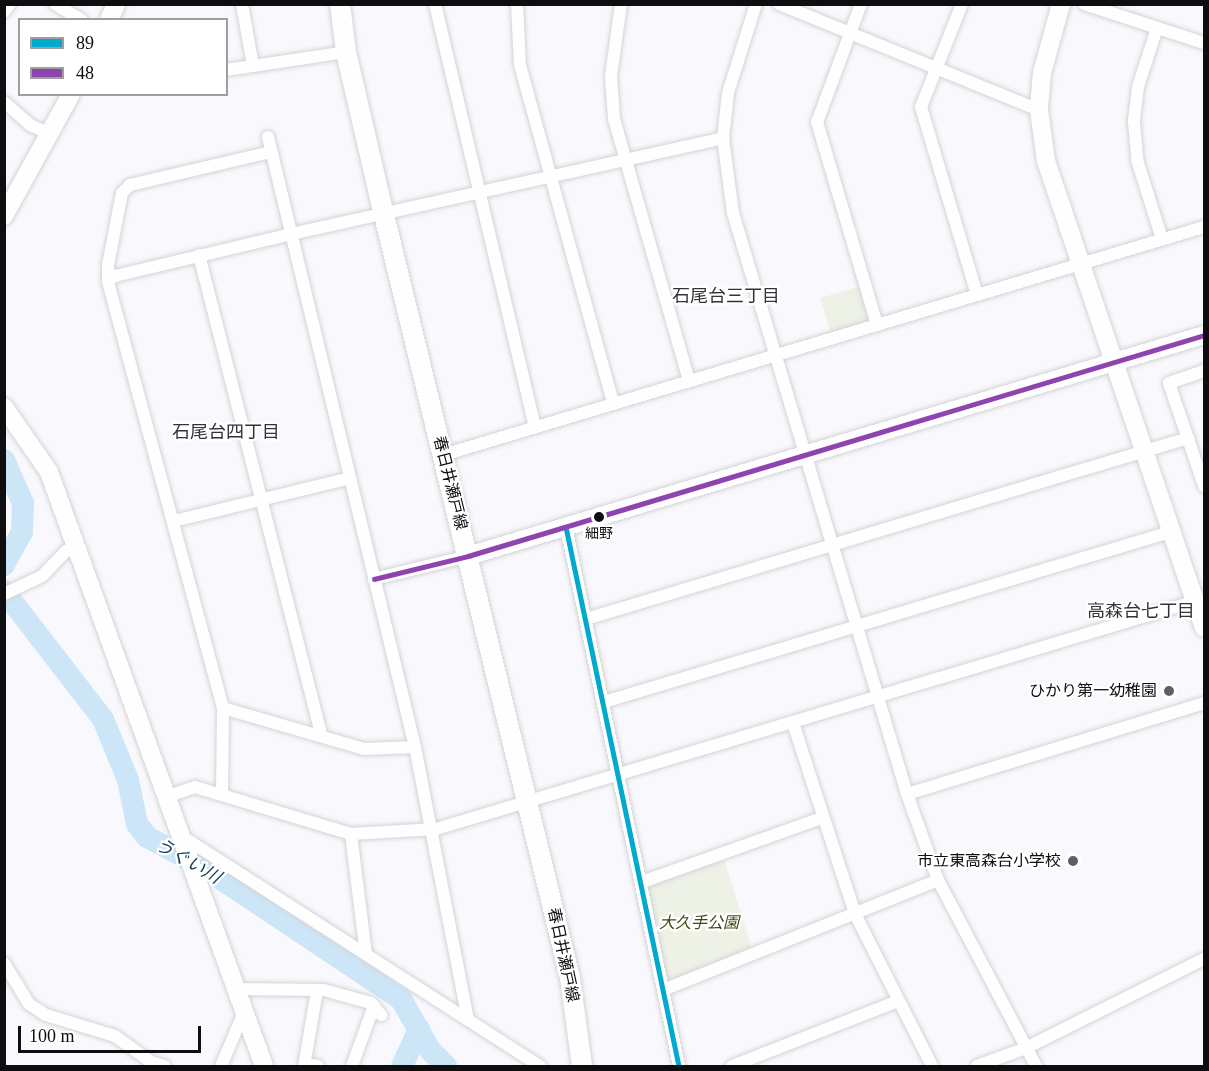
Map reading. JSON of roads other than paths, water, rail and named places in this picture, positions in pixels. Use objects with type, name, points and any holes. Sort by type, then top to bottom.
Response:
[{"type":"main road","name":"春日井瀬戸線","points":[[340,4],[346,52],[384,214],[570,978],[582,1066]]},
{"type":"street","points":[[4,12],[10,4]]},
{"type":"street","points":[[55,4],[79,18]]},
{"type":"street","points":[[110,18],[116,4]]},
{"type":"street","points":[[242,4],[253,66]]},
{"type":"street","points":[[435,4],[535,427]]},
{"type":"street","points":[[517,4],[520,64],[613,403]]},
{"type":"street","points":[[621,4],[611,76],[614,119],[623,161],[689,381]]},
{"type":"street","points":[[756,4],[735,61],[723,138],[733,213],[907,794],[938,880],[1036,1066]]},
{"type":"street","points":[[779,4],[1039,110]]},
{"type":"street","points":[[861,4],[817,122],[877,325]]},
{"type":"street","points":[[962,4],[921,107],[977,295]]},
{"type":"street","points":[[1061,4],[1048,46],[1039,110],[1046,161],[1170,532],[1198,595],[1204,628]]},
{"type":"street","points":[[1084,4],[1204,43]]},
{"type":"street","points":[[1157,28],[1138,87],[1134,122],[1137,160],[1162,239]]},
{"type":"street","points":[[228,70],[346,52]]},
{"type":"street","points":[[4,216],[70,96]]},
{"type":"street","points":[[4,102],[30,125],[49,133]]},
{"type":"street","points":[[268,137],[416,747],[468,1020]]},
{"type":"street","points":[[108,281],[115,276],[199,255],[479,195],[723,138]]},
{"type":"street","points":[[222,794],[223,708],[108,281],[122,193],[130,185],[271,152]]},
{"type":"street","points":[[442,455],[1204,227]]},
{"type":"street","points":[[199,255],[322,736]]},
{"type":"street","points":[[374,579],[468,556],[1204,334]]},
{"type":"street","points":[[1204,371],[1169,382],[1204,486]]},
{"type":"street","points":[[4,407],[49,472],[166,796],[176,830],[188,850],[264,1066]]},
{"type":"street","points":[[586,619],[1188,438]]},
{"type":"street","points":[[174,521],[350,478]]},
{"type":"street","points":[[566,527],[679,1066]]},
{"type":"street","points":[[604,702],[1170,532]]},
{"type":"street","points":[[4,594],[42,576],[66,551],[76,547]]},
{"type":"street","points":[[166,796],[195,787],[351,834],[431,829],[793,723],[1198,595]]},
{"type":"street","points":[[907,794],[1204,704]]},
{"type":"street","points":[[223,708],[364,749],[416,747]]},
{"type":"street","points":[[793,723],[855,914],[932,1066]]},
{"type":"street","points":[[642,882],[822,818]]},
{"type":"street","points":[[351,834],[366,954]]},
{"type":"street","points":[[188,850],[366,954],[540,1066]]},
{"type":"street","points":[[663,990],[938,880]]},
{"type":"street","points":[[977,1066],[1026,1048],[1204,959]]},
{"type":"street","points":[[4,963],[29,1004],[46,1015],[115,1036],[150,1062],[164,1066]]},
{"type":"street","points":[[235,989],[343,994],[378,1011],[351,1066]]},
{"type":"street","points":[[317,991],[304,1065],[318,1066]]},
{"type":"street","points":[[732,1066],[898,1001]]},
{"type":"street","points":[[221,1066],[244,1012]]},
{"type":"waterway","name":"うぐい川","points":[[4,460],[23,503],[22,532],[4,565]]},
{"type":"waterway","name":"うぐい川","points":[[4,591],[103,719],[128,780],[137,824],[147,837],[200,865],[401,999],[430,1050],[446,1066]]},
{"type":"waterway","points":[[402,1066],[419,1029]]},
{"type":"place","name":"細野","points":[[599,517]]},
{"type":"place","name":"ひかり第一幼稚園","points":[[1169,691]]},
{"type":"place","name":"市立東高森台小学校","points":[[1073,861]]},
{"type":"district","name":"石尾台三丁目","points":[[726,296]]},
{"type":"district","name":"石尾台四丁目","points":[[226,432]]},
{"type":"district","name":"高森台七丁目","points":[[1141,611]]},
{"type":"park label","name":"大久手公園","points":[[699,923]]}]
